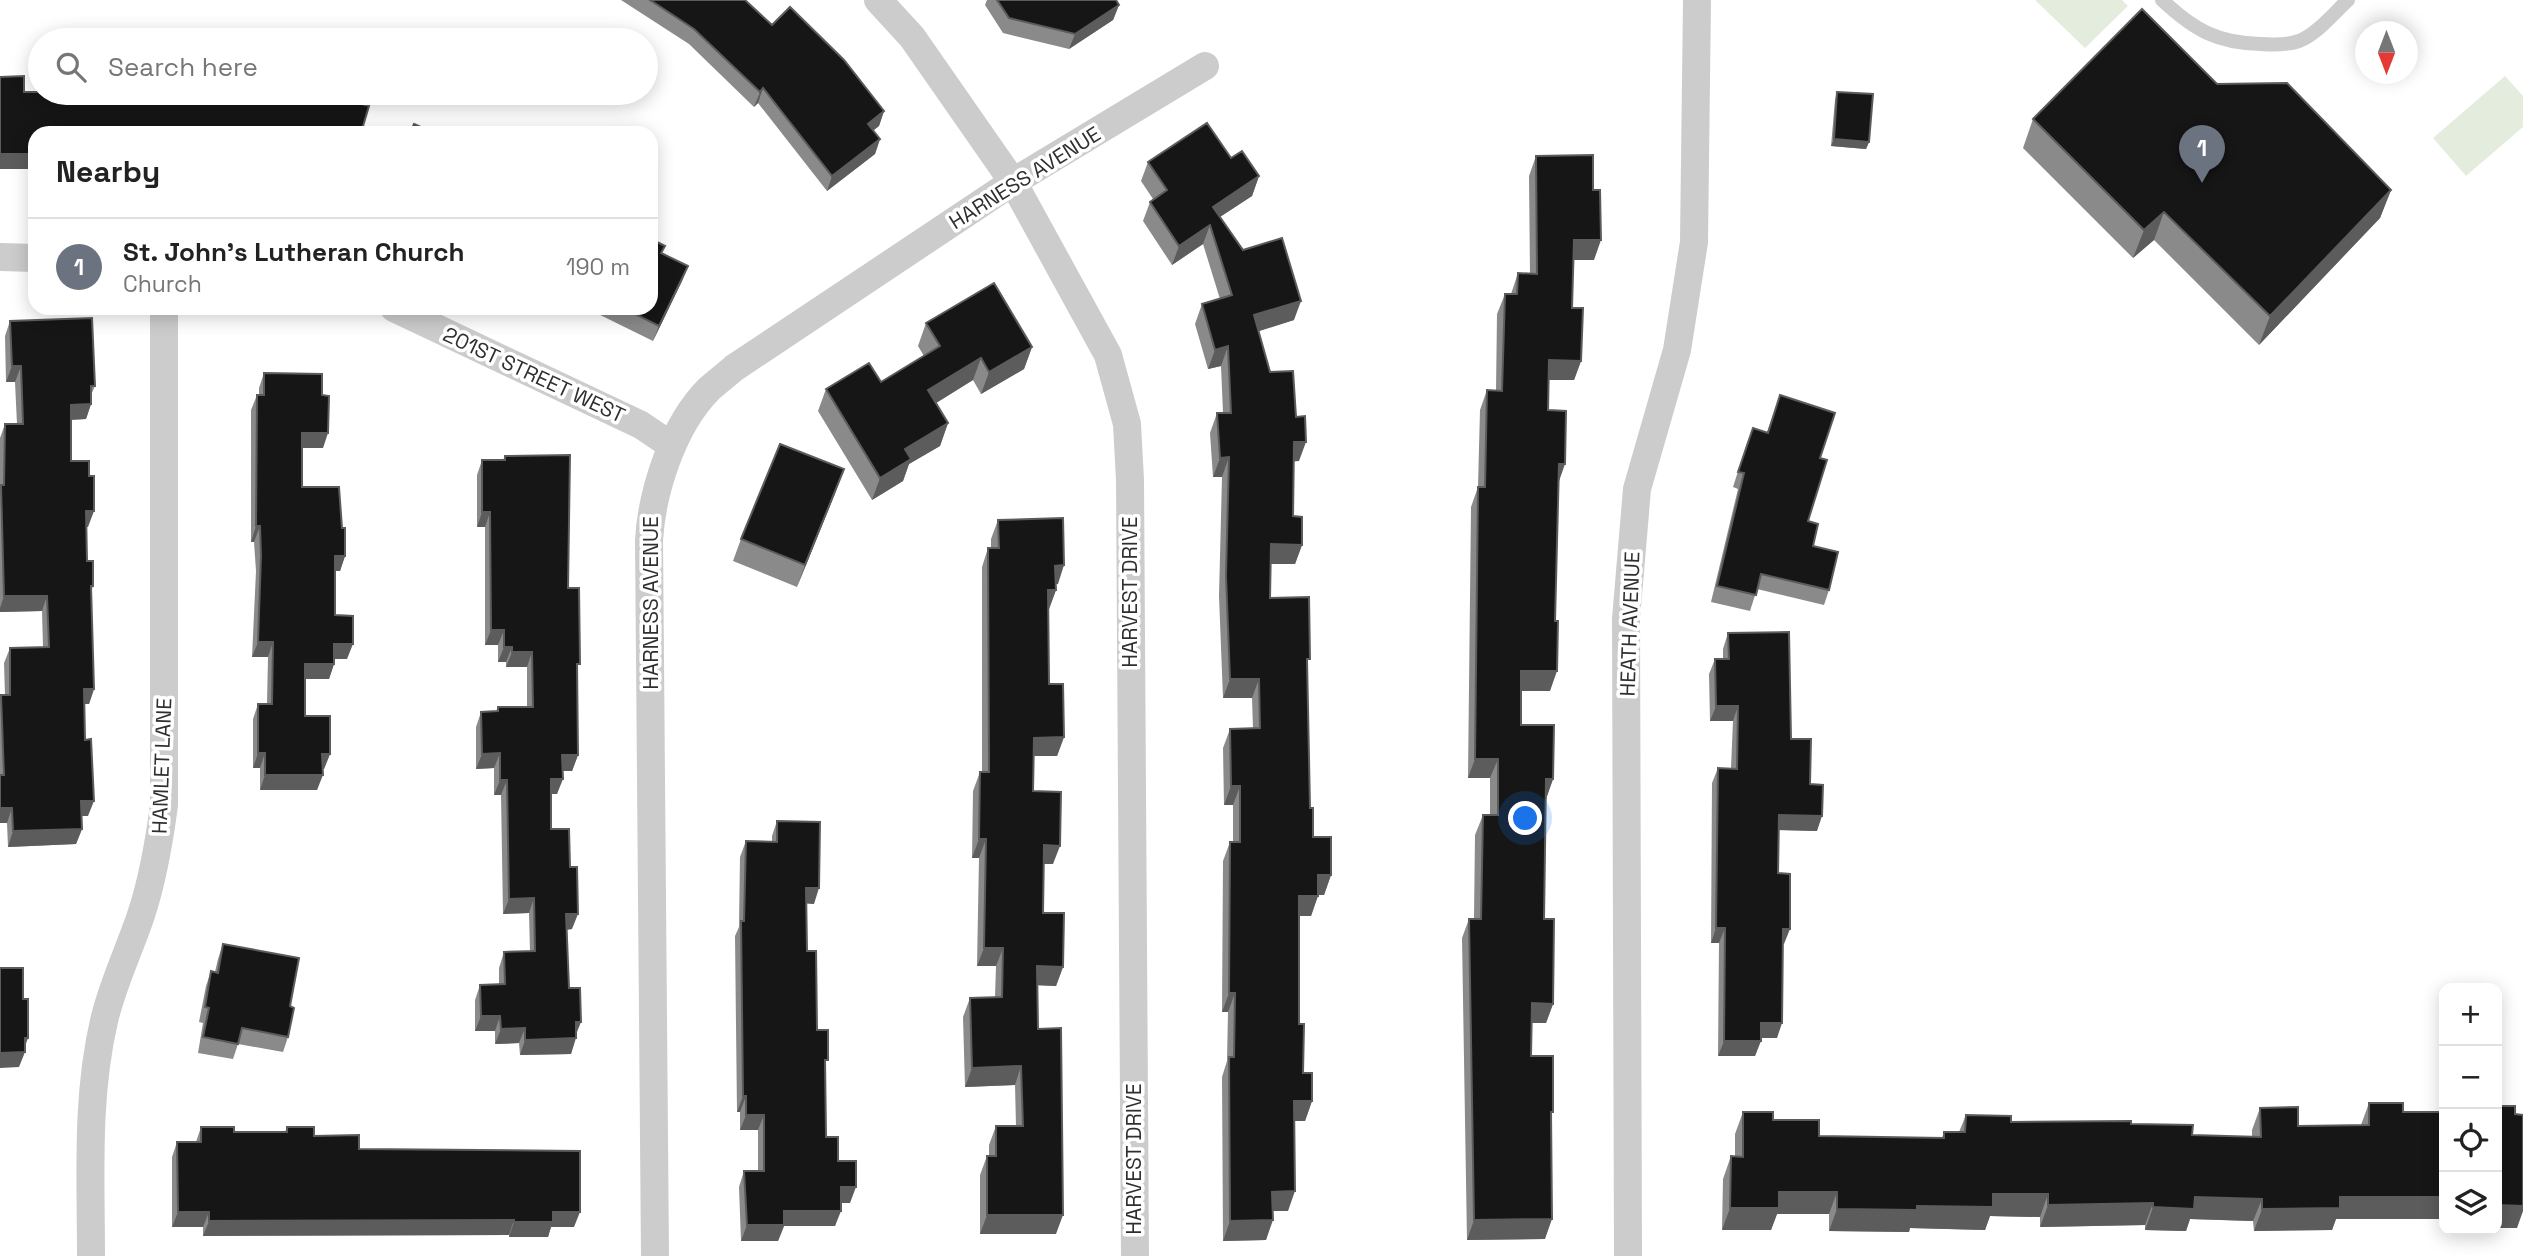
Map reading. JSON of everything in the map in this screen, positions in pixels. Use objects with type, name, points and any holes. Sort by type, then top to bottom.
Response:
[{"type":"street","name":"HARVEST DRIVE","points":[[878,0],[912,37],[1013,182],[1108,355],[1127,424],[1130,480],[1135,1256]]},
{"type":"street","name":"HEATH AVENUE","points":[[1628,1256],[1626,619],[1637,489],[1677,349],[1694,243],[1697,0]]},
{"type":"street","name":"HARNESS AVENUE","points":[[655,1256],[649,540],[653,502],[672,446],[707,391],[734,368],[1013,182],[1205,66]]},
{"type":"street","points":[[0,257],[28,258]]},
{"type":"street","name":"HAMLET LANE","points":[[91,1256],[91,1119],[97,1057],[114,984],[152,879],[164,805],[164,315]]},
{"type":"street","name":"201ST STREET WEST","points":[[409,315],[641,425],[672,446]]},
{"type":"lane","points":[[2161,0],[2183,18],[2220,40],[2239,44],[2281,45],[2301,41],[2348,0]]},
{"type":"green space","points":[[2035,0],[2122,0],[2128,6],[2085,48]]},
{"type":"green space","points":[[2505,76],[2523,96],[2523,127],[2466,176],[2433,138]]},
{"type":"building","points":[[650,0],[745,0],[772,25],[790,7],[844,60],[884,111],[868,124],[880,139],[832,176],[763,88],[760,92],[694,29]]},
{"type":"building","points":[[997,0],[1116,0],[1119,5],[1075,34],[1009,18]]},
{"type":"building","points":[[2142,9],[2217,84],[2287,83],[2391,190],[2270,316],[2164,212],[2144,230],[2033,119]]},
{"type":"building","points":[[24,76],[24,92],[28,92],[28,105],[369,106],[363,126],[28,126],[28,154],[0,154],[0,77]]},
{"type":"building","points":[[1837,92],[1873,94],[1869,142],[1834,139]]},
{"type":"building","points":[[1207,123],[1231,158],[1242,151],[1259,176],[1213,207],[1243,250],[1282,238],[1301,301],[1254,315],[1270,372],[1293,371],[1296,417],[1305,416],[1306,442],[1294,442],[1293,516],[1302,517],[1302,545],[1271,544],[1270,598],[1309,597],[1310,659],[1307,659],[1310,808],[1313,808],[1313,837],[1331,837],[1331,875],[1318,875],[1318,896],[1299,896],[1299,1024],[1304,1024],[1303,1073],[1312,1073],[1312,1101],[1294,1101],[1295,1191],[1272,1192],[1273,1220],[1230,1221],[1229,1057],[1234,1057],[1235,993],[1229,993],[1230,842],[1240,842],[1240,786],[1231,786],[1230,729],[1260,728],[1259,679],[1230,679],[1226,576],[1229,457],[1220,458],[1217,413],[1231,413],[1228,346],[1215,350],[1202,304],[1232,295],[1210,225],[1179,246],[1150,202],[1167,190],[1148,162]]},
{"type":"building","points":[[1593,155],[1593,190],[1600,190],[1601,240],[1574,240],[1572,308],[1583,308],[1581,361],[1549,360],[1548,410],[1566,411],[1565,464],[1559,464],[1555,621],[1558,621],[1557,671],[1521,671],[1521,725],[1554,725],[1553,779],[1546,779],[1544,919],[1554,919],[1553,1004],[1532,1003],[1531,1056],[1553,1056],[1552,1219],[1474,1220],[1469,919],[1481,919],[1483,815],[1498,815],[1498,759],[1475,759],[1478,487],[1485,487],[1487,390],[1502,391],[1505,294],[1517,294],[1518,273],[1537,274],[1536,156]]},
{"type":"building","points":[[658,242],[665,246],[661,253],[688,266],[659,326],[637,315],[658,315]]},
{"type":"building","points":[[994,283],[1032,347],[989,372],[981,358],[928,390],[948,423],[905,449],[911,459],[880,478],[826,389],[869,363],[881,382],[940,346],[926,323]]},
{"type":"building","points":[[92,318],[95,386],[91,386],[91,404],[71,405],[71,461],[89,461],[89,476],[94,476],[94,511],[86,511],[87,561],[93,561],[91,586],[94,689],[84,689],[85,740],[91,739],[94,801],[81,801],[82,829],[13,831],[12,808],[0,808],[0,775],[4,775],[1,695],[10,695],[10,648],[49,647],[47,596],[4,596],[1,485],[4,485],[5,424],[23,424],[21,366],[12,366],[10,321]]},
{"type":"building","points":[[264,373],[322,374],[322,395],[329,396],[328,433],[302,433],[302,487],[339,487],[342,528],[345,528],[345,556],[335,556],[335,615],[353,616],[353,644],[334,644],[334,664],[305,664],[305,716],[330,716],[330,754],[322,754],[323,775],[265,775],[265,753],[258,753],[258,704],[272,704],[273,642],[258,642],[261,556],[260,526],[256,526],[257,395],[264,395]]},
{"type":"building","points":[[1780,395],[1835,413],[1820,458],[1827,460],[1808,521],[1818,524],[1813,546],[1838,552],[1829,590],[1761,574],[1756,595],[1717,586],[1744,473],[1738,472],[1753,428],[1768,433]]},
{"type":"building","points":[[780,444],[844,469],[805,565],[741,539]]},
{"type":"building","points":[[570,455],[568,588],[579,588],[578,755],[562,755],[563,779],[551,779],[551,829],[569,829],[570,867],[577,867],[578,914],[566,914],[569,988],[580,988],[581,1022],[576,1022],[576,1038],[525,1040],[525,1028],[501,1029],[500,1016],[481,1016],[480,985],[505,984],[504,952],[535,951],[534,898],[509,899],[507,780],[500,780],[500,753],[482,754],[481,712],[498,711],[498,707],[533,707],[532,652],[512,652],[512,647],[504,647],[504,630],[491,630],[490,512],[482,512],[482,460],[505,460],[505,456]]},
{"type":"building","points":[[1063,518],[1064,565],[1055,566],[1056,590],[1048,590],[1049,684],[1063,684],[1064,737],[1034,738],[1033,791],[1061,792],[1060,846],[1044,845],[1043,913],[1064,913],[1063,967],[1037,966],[1038,1029],[1061,1028],[1063,1215],[987,1215],[987,1156],[996,1156],[996,1126],[1023,1126],[1021,1066],[972,1068],[970,998],[1002,997],[1003,948],[984,948],[986,839],[979,839],[980,772],[989,772],[988,548],[999,548],[998,520]]},
{"type":"building","points":[[1789,632],[1791,739],[1811,739],[1810,784],[1823,785],[1822,816],[1779,815],[1778,873],[1790,874],[1790,929],[1783,929],[1782,1023],[1761,1023],[1761,1041],[1724,1041],[1725,928],[1716,928],[1718,768],[1737,769],[1738,706],[1716,706],[1715,659],[1729,659],[1728,633]]},
{"type":"building","points":[[777,821],[820,822],[819,888],[806,888],[807,951],[816,951],[817,1030],[828,1030],[828,1060],[825,1060],[826,1137],[838,1137],[838,1161],[856,1161],[856,1187],[841,1187],[841,1211],[784,1211],[784,1225],[747,1225],[744,1171],[764,1171],[764,1115],[746,1115],[746,1096],[743,1096],[741,921],[744,921],[746,841],[777,842]]},
{"type":"building","points":[[223,944],[299,958],[290,1006],[294,1008],[288,1037],[242,1028],[238,1044],[203,1037],[209,1008],[205,1007],[211,971],[218,973]]},
{"type":"building","points":[[0,968],[23,968],[23,999],[28,999],[28,1038],[25,1038],[25,1052],[0,1053]]},
{"type":"building","points":[[2369,1103],[2403,1103],[2403,1112],[2439,1112],[2439,1197],[2340,1197],[2340,1208],[2262,1209],[2262,1199],[2195,1197],[2194,1209],[2153,1207],[2153,1203],[2048,1205],[2048,1194],[1993,1194],[1993,1207],[1917,1206],[1917,1210],[1837,1209],[1837,1192],[1779,1192],[1779,1208],[1730,1208],[1731,1156],[1743,1157],[1743,1112],[1773,1112],[1773,1120],[1819,1120],[1819,1136],[1944,1138],[1944,1132],[1965,1132],[1966,1115],[2011,1116],[2011,1122],[2131,1121],[2131,1124],[2193,1125],[2192,1135],[2261,1137],[2260,1108],[2298,1107],[2298,1126],[2369,1125]]},
{"type":"building","points":[[2502,1106],[2515,1106],[2515,1114],[2523,1115],[2523,1206],[2502,1205]]},
{"type":"building","points":[[201,1127],[234,1127],[234,1132],[287,1132],[287,1127],[314,1127],[314,1136],[359,1135],[359,1149],[580,1151],[580,1212],[553,1212],[553,1222],[209,1221],[209,1212],[178,1212],[177,1142],[201,1142]]},
{"type":"place","name":"St. John's Lutheran Church","points":[[2202,183]]}]
